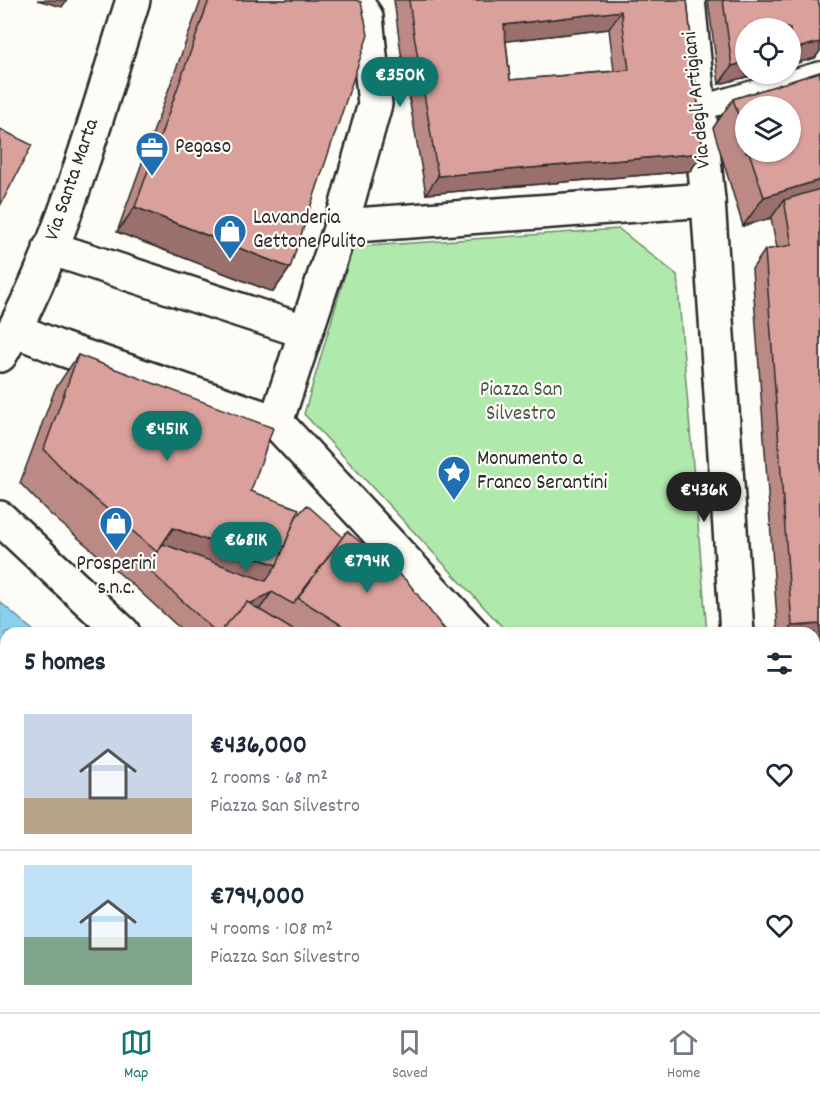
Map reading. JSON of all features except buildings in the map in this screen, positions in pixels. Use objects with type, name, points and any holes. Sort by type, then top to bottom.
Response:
[{"type":"street","name":"Via Santa Marta","points":[[8,343],[50,248],[71,193],[133,0]]},
{"type":"street","points":[[276,422],[304,331],[341,226],[375,104],[366,17],[354,0]]},
{"type":"street","name":"Via degli Artigiani","points":[[688,0],[708,200]]},
{"type":"street","points":[[341,226],[708,200],[736,627]]},
{"type":"street","points":[[50,248],[304,331]]},
{"type":"street","points":[[8,343],[62,349],[276,422],[466,627]]},
{"type":"street","points":[[0,518],[117,627]]},
{"type":"lane","points":[[700,108],[820,74]]},
{"type":"green space","name":"Piazza San Silvestro","points":[[619,229],[677,275],[706,627],[502,627],[304,414],[353,247]]},
{"type":"water","points":[[0,602],[29,627],[0,627]]},
{"type":"place","name":"Pegaso","points":[[152,177]]},
{"type":"place","name":"Lavanderia Gettone Pulito","points":[[230,260]]},
{"type":"place","name":"Monumento a Franco Serantini","points":[[454,501]]},
{"type":"place","name":"Prosperini s.n.c.","points":[[116,552]]}]
